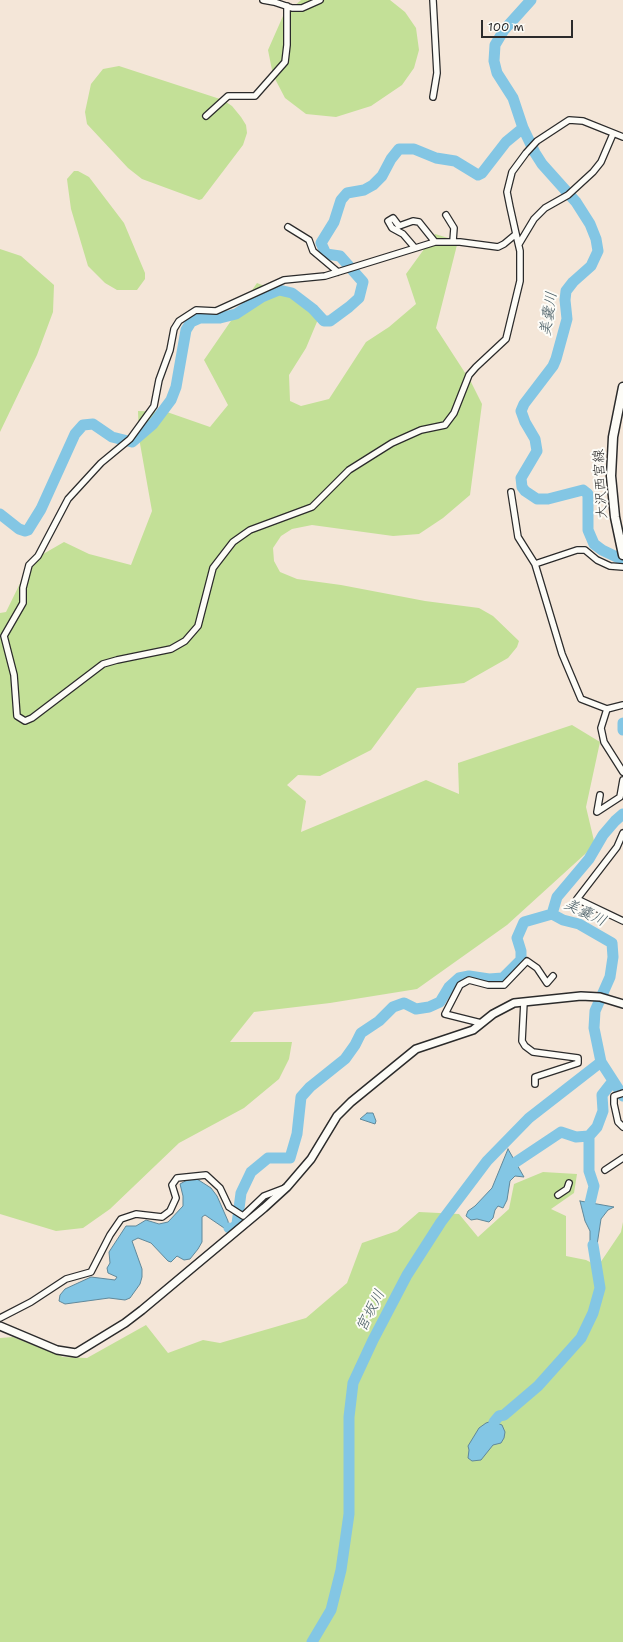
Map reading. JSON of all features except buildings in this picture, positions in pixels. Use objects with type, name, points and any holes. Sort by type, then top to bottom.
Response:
[{"type":"main road","name":"大沢西宮線","points":[[623,387],[613,437],[611,476],[615,517],[623,555]]},
{"type":"street","points":[[262,0],[274,1],[287,6],[302,8],[320,0]]},
{"type":"street","points":[[433,0],[437,73],[433,97]]},
{"type":"street","points":[[206,116],[228,96],[255,96],[285,62],[287,45],[287,6]]},
{"type":"street","points":[[516,234],[498,247],[453,241],[435,242],[325,276],[284,280],[216,311],[196,310],[179,321],[174,329],[170,350],[159,380],[154,406],[130,439],[102,463],[68,498],[38,556],[29,565],[23,588],[22,603],[4,636],[14,675],[17,716],[24,721],[32,718],[51,706],[103,664],[171,649],[185,641],[198,626],[213,568],[233,542],[250,530],[312,507],[349,470],[392,443],[421,430],[445,426],[454,413],[469,375],[506,339],[520,281],[519,244],[507,192],[512,172],[520,160],[538,141],[569,120],[576,119],[623,137]]},
{"type":"street","points":[[519,244],[534,219],[548,207],[568,195],[601,162],[613,134]]},
{"type":"street","points":[[446,215],[454,228],[453,241]]},
{"type":"street","points":[[415,248],[404,234],[392,228],[388,221],[394,218],[399,226],[413,221],[420,222],[435,242]]},
{"type":"street","points":[[288,227],[309,240],[313,251],[338,272]]},
{"type":"street","points":[[511,492],[518,537],[535,564],[562,654],[581,699],[607,709],[623,705]]},
{"type":"street","points":[[535,564],[577,550],[585,550],[597,560],[610,566],[623,567]]},
{"type":"street","points":[[607,709],[601,728],[604,742],[623,772]]},
{"type":"street","points":[[600,795],[597,812],[620,797],[623,780]]},
{"type":"street","points":[[623,833],[617,846],[577,899],[623,921]]},
{"type":"street","points":[[481,1023],[445,1014],[460,985],[469,980],[488,985],[504,984],[527,961],[537,968],[547,983],[553,976]]},
{"type":"street","points":[[0,1326],[57,1350],[76,1353],[125,1323],[142,1310],[287,1187],[311,1158],[337,1116],[351,1102],[416,1049],[462,1035],[473,1030],[493,1014],[514,1003],[581,996],[600,997],[623,1004]]},
{"type":"street","points":[[524,1002],[522,1041],[525,1046],[533,1052],[578,1058],[578,1063],[535,1077],[535,1084]]},
{"type":"street","points":[[623,1093],[614,1096],[614,1104],[618,1122],[623,1128]]},
{"type":"street","points":[[605,1170],[623,1158]]},
{"type":"street","points":[[0,1318],[31,1302],[66,1279],[91,1272],[110,1235],[121,1219],[136,1214],[162,1217],[170,1211],[176,1198],[172,1185],[177,1178],[206,1175],[220,1188],[229,1207],[243,1216],[264,1196],[287,1187]]},
{"type":"street","points":[[558,1196],[567,1189],[569,1184]]},
{"type":"green space","points":[[301,0],[390,0],[405,12],[416,28],[419,50],[414,68],[402,85],[371,106],[336,117],[306,114],[285,98],[273,75],[268,50],[283,16]]},
{"type":"green space","points":[[119,66],[223,100],[232,106],[246,125],[247,133],[243,145],[202,199],[199,200],[142,179],[128,168],[87,124],[85,112],[91,84],[103,69]]},
{"type":"green space","points":[[74,171],[78,171],[89,177],[124,223],[145,273],[145,279],[137,290],[117,290],[105,283],[88,266],[71,209],[67,179]]},
{"type":"green space","points":[[435,234],[458,241],[436,328],[471,382],[482,404],[470,495],[443,518],[419,534],[393,536],[312,525],[292,529],[281,536],[273,548],[274,561],[280,572],[297,579],[341,585],[425,601],[479,608],[493,616],[519,641],[517,647],[508,658],[464,683],[417,688],[371,750],[320,776],[298,775],[287,785],[306,801],[301,832],[426,780],[459,794],[458,763],[572,725],[600,742],[586,807],[595,845],[507,925],[417,989],[330,1003],[254,1012],[230,1042],[292,1042],[289,1059],[279,1079],[244,1108],[179,1143],[110,1209],[83,1228],[56,1231],[0,1214],[0,613],[6,612],[31,561],[64,542],[89,554],[131,565],[152,511],[139,438],[138,411],[167,412],[210,427],[228,405],[204,360],[257,283],[296,299],[319,317],[306,348],[289,375],[290,401],[301,406],[329,399],[366,342],[389,327],[416,304],[406,274]]},
{"type":"green space","points":[[0,249],[21,256],[54,285],[53,312],[37,355],[0,432]]},
{"type":"green space","points":[[543,1172],[577,1174],[574,1193],[551,1209],[566,1216],[566,1256],[586,1260],[598,1266],[621,1232],[623,1222],[623,1642],[0,1642],[0,1338],[13,1337],[63,1357],[87,1358],[146,1325],[168,1353],[203,1340],[220,1343],[306,1318],[347,1283],[362,1243],[397,1231],[419,1212],[459,1214],[478,1237],[509,1209],[514,1184]]},
{"type":"water","points":[[367,1113],[373,1113],[376,1121],[375,1124],[360,1119]]},
{"type":"water","points":[[508,1149],[524,1177],[515,1176],[510,1181],[507,1200],[503,1208],[498,1206],[495,1210],[493,1218],[489,1222],[477,1219],[471,1220],[466,1216],[468,1211],[475,1206],[492,1188]]},
{"type":"water","points":[[197,1179],[211,1188],[217,1196],[228,1221],[229,1228],[227,1230],[205,1215],[202,1217],[202,1242],[198,1249],[190,1259],[184,1260],[177,1256],[171,1262],[168,1261],[151,1243],[138,1238],[132,1241],[142,1269],[142,1277],[140,1284],[130,1298],[125,1300],[109,1298],[65,1304],[59,1301],[60,1295],[65,1289],[91,1277],[115,1280],[117,1277],[108,1273],[107,1268],[110,1263],[109,1252],[126,1226],[136,1226],[146,1220],[159,1224],[168,1222],[183,1206],[183,1196],[180,1184],[187,1180]]},
{"type":"water","points":[[580,1201],[614,1207],[608,1210],[601,1219],[597,1245],[593,1245],[590,1241],[590,1231],[585,1221]]},
{"type":"water","points":[[492,1421],[502,1425],[505,1432],[504,1438],[501,1443],[493,1445],[481,1460],[472,1461],[468,1458],[468,1446],[479,1428]]},
{"type":"waterway","name":"美嚢川","points":[[531,0],[504,30],[495,45],[494,61],[497,73],[513,98],[523,128],[535,153],[542,164],[576,202],[590,224],[596,239],[598,251],[591,266],[573,282],[566,291],[565,300],[567,319],[556,359],[553,366],[524,404],[521,411],[525,422],[535,439],[537,451],[521,478],[522,487],[525,491],[537,499],[548,499],[583,490],[588,494],[588,530],[594,544],[602,550],[623,560]]},
{"type":"waterway","points":[[0,514],[19,529],[25,531],[28,530],[41,509],[75,434],[83,425],[93,424],[112,437],[132,442],[153,424],[171,400],[176,387],[186,330],[191,322],[200,318],[220,318],[236,314],[262,297],[279,290],[292,293],[313,309],[324,321],[330,321],[359,298],[363,282],[340,256],[326,254],[321,243],[334,222],[341,200],[347,193],[364,190],[373,185],[382,176],[391,159],[399,149],[414,149],[436,158],[455,161],[478,175],[482,173],[506,142],[523,128]]},
{"type":"waterway","name":"美嚢川","points":[[623,723],[623,730]]},
{"type":"waterway","name":"美嚢川","points":[[623,814],[603,835],[589,859],[557,897],[552,914],[563,920],[579,924],[612,943],[613,957],[610,977],[595,1011],[594,1028],[601,1062],[623,1096]]},
{"type":"waterway","points":[[229,1228],[233,1229],[237,1224],[241,1193],[251,1172],[268,1158],[290,1158],[297,1134],[301,1097],[310,1087],[345,1059],[361,1033],[379,1021],[393,1007],[404,1003],[416,1009],[429,1007],[440,1002],[449,987],[459,978],[469,976],[489,979],[503,978],[521,960],[521,951],[517,938],[524,922],[552,914]]},
{"type":"waterway","name":"宮坂川","points":[[312,1642],[331,1610],[341,1570],[349,1514],[349,1417],[353,1383],[373,1340],[407,1275],[441,1222],[487,1161],[529,1118],[601,1062]]},
{"type":"waterway","points":[[590,1203],[594,1186],[589,1171],[589,1136],[597,1127],[603,1111],[602,1095],[613,1081]]},
{"type":"waterway","points":[[516,1162],[561,1132],[576,1137],[589,1136]]},
{"type":"waterway","points":[[494,1422],[499,1416],[504,1415],[538,1386],[581,1338],[593,1313],[600,1288],[593,1245]]}]
